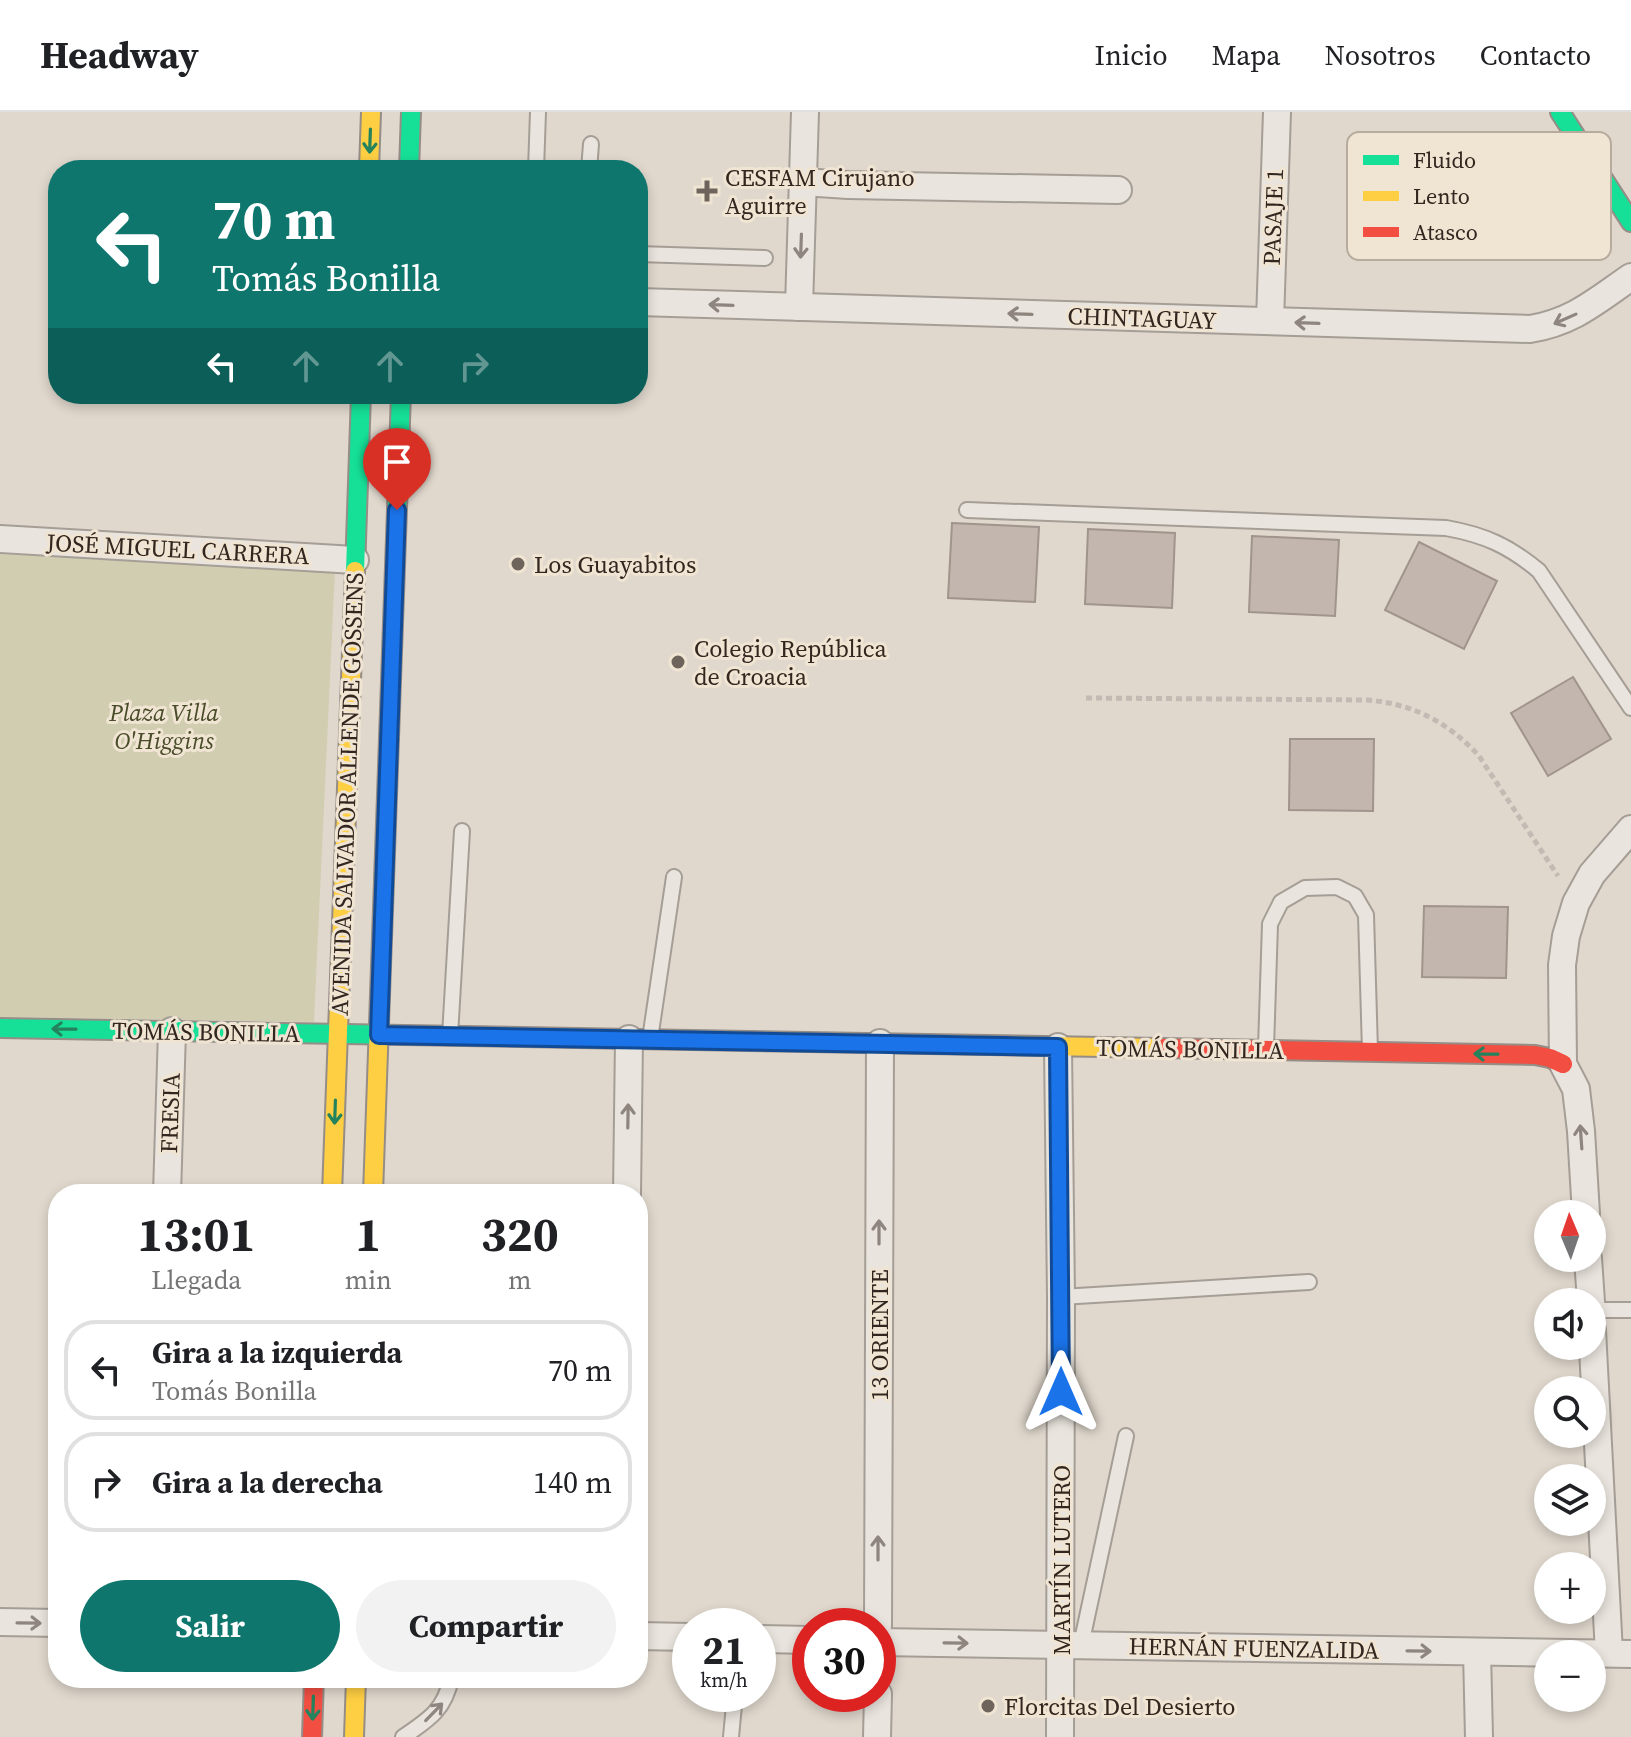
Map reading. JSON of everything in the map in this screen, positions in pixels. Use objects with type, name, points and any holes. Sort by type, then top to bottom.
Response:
[{"type":"main road","points":[[369,160],[371,112]]},
{"type":"main road","points":[[409,160],[411,112]]},
{"type":"main road","points":[[1560,112],[1573,132]]},
{"type":"main road","points":[[1611,191],[1631,222]]},
{"type":"main road","name":"AVENIDA SALVADOR ALLENDE GOSSENS","points":[[332,1184],[361,404]]},
{"type":"main road","name":"AVENIDA SALVADOR ALLENDE GOSSENS","points":[[373,1184],[401,404]]},
{"type":"main road","name":"TOMÁS BONILLA","points":[[0,1028],[1535,1055],[1563,1064]]},
{"type":"main road","points":[[312,1737],[314,1688]]},
{"type":"main road","points":[[354,1737],[356,1688]]},
{"type":"street","points":[[799,307],[805,112]]},
{"type":"street","name":"PASAJE 1","points":[[1270,321],[1277,112]]},
{"type":"street","points":[[803,182],[1118,190]]},
{"type":"street","name":"CHINTAGUAY","points":[[648,302],[1530,329],[1574,316],[1631,277]]},
{"type":"street","name":"JOSÉ MIGUEL CARRERA","points":[[0,539],[355,560]]},
{"type":"street","points":[[1585,1200],[1576,1089],[1563,1064],[1562,965],[1566,936],[1576,903],[1592,874],[1631,829]]},
{"type":"street","name":"FRESIA","points":[[167,1184],[172,1031]]},
{"type":"street","points":[[628,1184],[640,1039]]},
{"type":"street","name":"13 ORIENTE","points":[[878,1608],[880,1043]]},
{"type":"street","name":"MARTÍN LUTERO","points":[[1058,1047],[1061,1297],[1071,1645],[1060,1737]]},
{"type":"street","points":[[1595,1360],[1620,1654]]},
{"type":"street","points":[[0,1622],[48,1623]]},
{"type":"street","points":[[648,1636],[672,1637]]},
{"type":"street","name":"HERNÁN FUENZALIDA","points":[[896,1642],[1620,1654]]},
{"type":"street","points":[[1477,1652],[1479,1737]]},
{"type":"street","points":[[877,1737],[878,1712]]},
{"type":"lane","points":[[536,160],[538,112]]},
{"type":"lane","points":[[590,160],[591,144]]},
{"type":"lane","points":[[648,254],[765,258]]},
{"type":"lane","points":[[967,510],[1446,528],[1473,533],[1500,543],[1539,571],[1631,708]]},
{"type":"lane","points":[[450,1036],[462,831]]},
{"type":"lane","points":[[640,1039],[674,877]]},
{"type":"lane","points":[[1266,1050],[1270,924],[1281,902],[1305,888],[1337,887],[1355,896],[1366,915],[1370,1052]]},
{"type":"lane","points":[[1061,1297],[1309,1282]]},
{"type":"lane","points":[[1606,1310],[1631,1310]]},
{"type":"lane","points":[[1071,1645],[1126,1436]]},
{"type":"lane","points":[[403,1737],[437,1711],[449,1688]]},
{"type":"lane","points":[[731,1737],[733,1712]]},
{"type":"path","points":[[1086,698],[1368,700],[1410,707],[1447,727],[1479,756],[1576,903]]},
{"type":"green space","name":"Plaza Villa O'Higgins","points":[[0,554],[335,570],[314,1022],[0,1017]]},
{"type":"building","points":[[952,523],[1039,527],[1035,602],[948,598]]},
{"type":"building","points":[[1088,529],[1175,533],[1172,608],[1085,604]]},
{"type":"building","points":[[1252,536],[1339,540],[1335,616],[1249,612]]},
{"type":"building","points":[[1419,542],[1497,581],[1464,649],[1385,610]]},
{"type":"building","points":[[1573,677],[1611,739],[1548,776],[1511,713]]},
{"type":"building","points":[[1290,739],[1374,739],[1373,811],[1289,810]]},
{"type":"building","points":[[1424,906],[1508,907],[1506,978],[1422,977]]},
{"type":"traffic: fast","points":[[409,160],[411,112]]},
{"type":"traffic: fast","points":[[1560,112],[1573,132]]},
{"type":"traffic: fast","points":[[1611,191],[1631,222]]},
{"type":"traffic: fast","points":[[355,571],[361,404]]},
{"type":"traffic: fast","points":[[389,738],[401,404]]},
{"type":"traffic: fast","points":[[0,1028],[633,1039]]},
{"type":"traffic: slow","points":[[369,160],[371,112]]},
{"type":"traffic: slow","points":[[332,1184],[355,571]]},
{"type":"traffic: slow","points":[[373,1184],[389,738]]},
{"type":"traffic: slow","points":[[633,1039],[1160,1048]]},
{"type":"traffic: slow","points":[[354,1737],[356,1688]]},
{"type":"traffic: jam","points":[[1160,1048],[1535,1055],[1563,1064]]},
{"type":"traffic: jam","points":[[312,1737],[314,1688]]},
{"type":"place","name":"CESFAM Cirujano Aguirre","points":[[707,191]]},
{"type":"place","name":"Los Guayabitos","points":[[518,564]]},
{"type":"place","name":"Colegio República de Croacia","points":[[678,662]]},
{"type":"place","name":"Florcitas Del Desierto","points":[[988,1706]]},
{"type":"route","points":[[397,510],[379,1035],[1058,1047],[1061,1392]]}]
